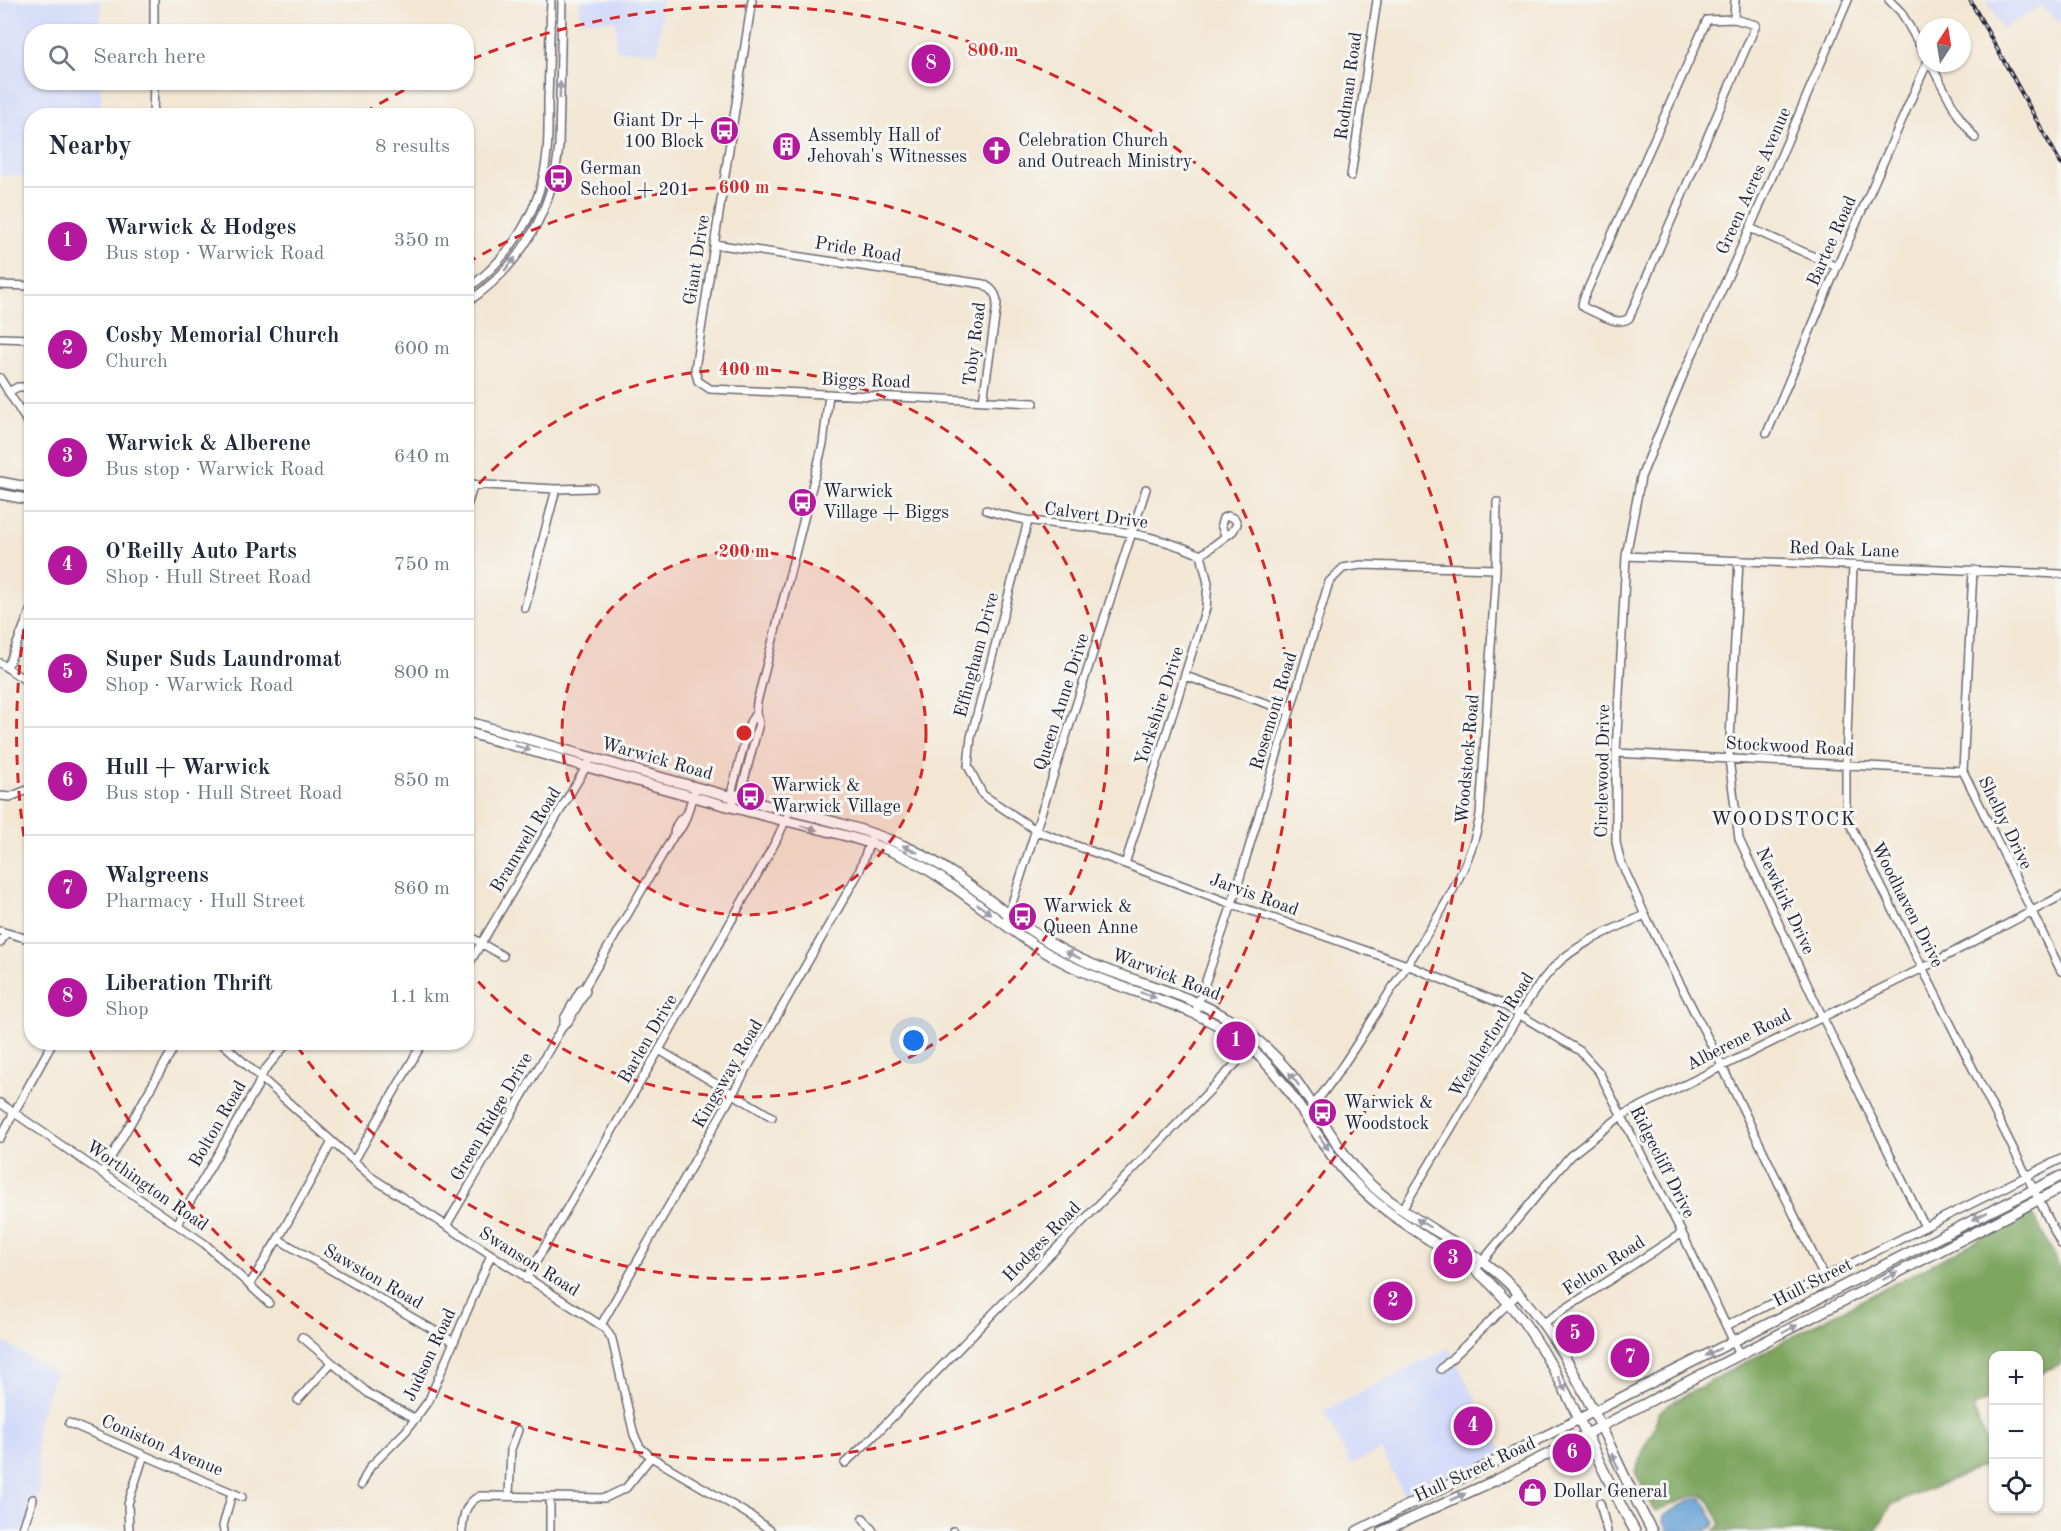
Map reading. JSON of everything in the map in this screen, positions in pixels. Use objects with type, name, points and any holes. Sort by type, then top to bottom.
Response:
[{"type":"main road","points":[[0,483],[24,487]]},
{"type":"main road","points":[[0,494],[24,498]]},
{"type":"main road","name":"Warwick Road","points":[[474,723],[697,787],[785,821],[896,853],[925,869],[1043,951],[1081,971],[1196,1013],[1231,1033],[1251,1048],[1279,1077],[1341,1168],[1364,1192],[1380,1206],[1475,1270],[1508,1304],[1548,1359],[1635,1531]]},
{"type":"main road","name":"Warwick Road","points":[[474,734],[692,797],[789,812],[872,834],[931,860],[1047,941],[1086,962],[1199,1003],[1228,1019],[1258,1041],[1294,1078],[1349,1160],[1379,1192],[1399,1208],[1483,1262],[1518,1294],[1542,1324],[1580,1386],[1631,1493],[1652,1531]]},
{"type":"main road","name":"Hull Street","points":[[1579,1419],[2061,1176]]},
{"type":"main road","name":"Hull Street","points":[[1740,1355],[2061,1188]]},
{"type":"main road","name":"Hull Street Road","points":[[1383,1531],[1494,1481],[1740,1355]]},
{"type":"main road","name":"Hull Street Road","points":[[1357,1531],[1579,1419]]},
{"type":"street","points":[[154,0],[154,24]]},
{"type":"street","points":[[474,283],[514,243],[530,214],[544,174],[547,153],[551,0]]},
{"type":"street","points":[[474,297],[501,275],[517,257],[535,230],[548,200],[556,168],[562,0]]},
{"type":"street","name":"Giant Drive","points":[[698,381],[695,369],[752,0]]},
{"type":"street","name":"Rodman Road","points":[[1351,176],[1377,0]]},
{"type":"street","points":[[1734,0],[1734,19]]},
{"type":"street","name":"Green Acres Avenue","points":[[1684,373],[1750,228],[1848,0]]},
{"type":"street","points":[[1889,0],[1901,12],[1917,40]]},
{"type":"street","points":[[1734,19],[1756,25],[1629,318],[1625,321],[1618,321],[1586,308],[1582,305],[1583,300],[1707,20],[1734,19]]},
{"type":"street","name":"Bartee Road","points":[[1767,433],[1837,267],[1924,72]]},
{"type":"street","points":[[1933,72],[1958,115],[1975,138]]},
{"type":"street","points":[[153,108],[154,90]]},
{"type":"street","points":[[548,120],[559,121]]},
{"type":"street","points":[[1750,228],[1837,267]]},
{"type":"street","name":"Pride Road","points":[[714,244],[983,284],[994,292]]},
{"type":"street","points":[[0,285],[24,286]]},
{"type":"street","name":"Toby Road","points":[[983,401],[997,304],[994,292]]},
{"type":"street","points":[[0,338],[24,339]]},
{"type":"street","name":"Circlewood Drive","points":[[1684,373],[1641,477],[1626,556],[1616,753],[1616,842],[1620,860],[1645,915],[1722,1066],[1824,1277]]},
{"type":"street","points":[[0,378],[24,417]]},
{"type":"street","name":"Biggs Road","points":[[698,381],[710,389],[1034,403]]},
{"type":"street","points":[[8,392],[24,387]]},
{"type":"street","points":[[733,802],[732,790],[750,722],[756,713],[823,444],[829,394]]},
{"type":"street","points":[[474,484],[556,489],[593,488]]},
{"type":"street","points":[[525,608],[556,489]]},
{"type":"street","name":"Queen Anne Drive","points":[[1005,925],[1146,489]]},
{"type":"street","name":"Woodstock Road","points":[[1305,1114],[1333,1082],[1448,898],[1470,855],[1478,831],[1496,569],[1497,502]]},
{"type":"street","name":"Calvert Drive","points":[[986,510],[1028,521],[1131,533],[1179,546],[1201,555]]},
{"type":"street","name":"Effingham Drive","points":[[983,795],[968,766],[971,737],[1028,521]]},
{"type":"street","points":[[1201,555],[1225,535]]},
{"type":"street","name":"Yorkshire Drive","points":[[1125,864],[1206,608],[1208,583],[1201,555]]},
{"type":"street","name":"Red Oak Lane","points":[[1626,556],[2061,574]]},
{"type":"street","name":"Newkirk Drive","points":[[1739,561],[1729,759],[1740,839],[1822,1016],[1925,1227]]},
{"type":"street","name":"Rosemont Road","points":[[1196,1013],[1232,904],[1329,582],[1343,568],[1361,565],[1496,569]]},
{"type":"street","name":"Woodhaven Drive","points":[[1853,565],[1846,765],[1846,804],[1849,822],[2061,1244]]},
{"type":"street","name":"Shelby Drive","points":[[1973,570],[1963,771],[2061,971]]},
{"type":"street","points":[[7,668],[24,627]]},
{"type":"street","points":[[0,663],[24,680]]},
{"type":"street","points":[[1185,676],[1289,711]]},
{"type":"street","name":"Stockwood Road","points":[[1616,753],[1963,771]]},
{"type":"street","name":"Bramwell Road","points":[[474,956],[592,757]]},
{"type":"street","name":"Green Ridge Drive","points":[[446,1226],[564,1024],[568,1022],[586,991],[585,987],[674,835],[674,830],[685,815],[697,787]]},
{"type":"street","points":[[0,796],[10,797],[24,792]]},
{"type":"street","name":"Jarvis Road","points":[[983,795],[1037,831],[1232,904],[1407,965],[1502,1004],[1520,1015]]},
{"type":"street","name":"Barlen Drive","points":[[526,1279],[659,1050],[776,841],[789,812]]},
{"type":"street","name":"Kingsway Road","points":[[601,1325],[860,872],[872,834]]},
{"type":"street","name":"Alberene Road","points":[[1475,1270],[1570,1156],[1621,1116],[1923,968],[2061,896]]},
{"type":"street","name":"Weatherford Road","points":[[1399,1208],[1406,1203],[1520,1015],[1555,966],[1600,935],[1645,915]]},
{"type":"street","points":[[0,943],[3,932],[24,938]]},
{"type":"street","points":[[474,939],[503,956]]},
{"type":"street","name":"Ridgecliff Drive","points":[[1520,1015],[1580,1051],[1599,1072],[1682,1233],[1740,1355]]},
{"type":"street","name":"Hodges Road","points":[[846,1463],[1258,1041]]},
{"type":"street","points":[[0,1138],[49,1050]]},
{"type":"street","points":[[102,1173],[172,1050]]},
{"type":"street","name":"Swanson Road","points":[[230,1050],[374,1179],[526,1279],[601,1325]]},
{"type":"street","name":"Bolton Road","points":[[177,1224],[264,1071],[281,1050]]},
{"type":"street","points":[[354,1161],[418,1050]]},
{"type":"street","points":[[659,1050],[772,1117]]},
{"type":"street","name":"Worthington Road","points":[[0,1103],[205,1244],[269,1303]]},
{"type":"street","points":[[250,1284],[332,1142]]},
{"type":"street","points":[[1726,1326],[2061,1159]]},
{"type":"street","name":"Felton Road","points":[[1542,1324],[1682,1233]]},
{"type":"street","name":"Sawston Road","points":[[278,1239],[454,1341]]},
{"type":"street","name":"Judson Road","points":[[361,1485],[370,1467],[416,1419],[434,1389],[491,1255]]},
{"type":"street","points":[[1441,1369],[1518,1294]]},
{"type":"street","points":[[601,1325],[612,1340],[635,1439],[651,1457],[751,1516],[771,1531]]},
{"type":"street","points":[[302,1337],[369,1394],[416,1419]]},
{"type":"street","points":[[298,1400],[331,1363]]},
{"type":"street","name":"Coniston Avenue","points":[[69,1422],[242,1497]]},
{"type":"street","points":[[509,1496],[511,1449],[518,1430]]},
{"type":"street","points":[[129,1531],[128,1504],[144,1455]]},
{"type":"street","points":[[462,1531],[464,1513],[475,1498],[486,1495],[596,1500],[613,1496],[631,1483],[651,1457]]},
{"type":"street","points":[[224,1531],[223,1526],[232,1492]]},
{"type":"street","points":[[22,1531],[33,1498]]},
{"type":"street","points":[[550,1498],[550,1531]]},
{"type":"street","points":[[1600,1503],[1607,1531]]},
{"type":"street","points":[[863,1518],[873,1531]]},
{"type":"shaded area","points":[[0,0],[101,0],[101,24],[24,24],[24,90],[101,90],[101,108],[24,108],[24,177],[0,175]]},
{"type":"shaded area","points":[[580,0],[662,0],[659,12],[662,12],[658,52],[616,50],[616,21],[580,20]]},
{"type":"shaded area","points":[[1987,0],[2061,0],[2061,23],[2040,7],[2002,29]]},
{"type":"shaded area","points":[[0,1340],[56,1373],[36,1425],[40,1493],[26,1531],[0,1531]]},
{"type":"shaded area","points":[[1449,1348],[1503,1452],[1407,1501],[1381,1450],[1351,1465],[1324,1411]]},
{"type":"green space","points":[[2023,1214],[2031,1215],[2036,1220],[2061,1270],[2061,1363],[2043,1372],[2043,1351],[1989,1351],[1989,1399],[1973,1407],[1989,1451],[1989,1464],[1891,1505],[1876,1531],[1714,1531],[1720,1522],[1707,1497],[1702,1494],[1657,1511],[1652,1507],[1635,1472],[1654,1429],[1658,1414],[1667,1405],[1804,1330],[1977,1241],[1983,1233]]},
{"type":"water","points":[[1702,1497],[1715,1522],[1713,1527],[1705,1531],[1668,1531],[1663,1522],[1664,1515],[1688,1501]]},
{"type":"railway","points":[[1970,0],[2061,164]]},
{"type":"place","name":"Liberation Thrift","points":[[931,64]]},
{"type":"place","name":"Giant Dr + 100 Block","points":[[725,131]]},
{"type":"place","name":"Assembly Hall of Jehovah's Witnesses","points":[[786,146]]},
{"type":"place","name":"Celebration Church and Outreach Ministry","points":[[997,151]]},
{"type":"place","name":"German School + 201","points":[[559,179]]},
{"type":"place","name":"Warwick Village + Biggs","points":[[802,502]]},
{"type":"place","name":"Warwick & Warwick Village","points":[[750,796]]},
{"type":"place","name":"Warwick & Queen Anne","points":[[1022,917]]},
{"type":"place","name":"Warwick & Hodges","points":[[1236,1041]]},
{"type":"place","name":"Warwick & Woodstock","points":[[1323,1113]]},
{"type":"place","name":"Warwick & Alberene","points":[[1453,1259]]},
{"type":"place","name":"Cosby Memorial Church","points":[[1393,1301]]},
{"type":"place","name":"Super Suds Laundromat","points":[[1575,1334]]},
{"type":"place","name":"Walgreens","points":[[1630,1358]]},
{"type":"place","name":"O'Reilly Auto Parts","points":[[1473,1426]]},
{"type":"place","name":"Hull + Warwick","points":[[1572,1453]]},
{"type":"place","name":"Dollar General","points":[[1532,1492]]},
{"type":"district","name":"WOODSTOCK","points":[[1784,820]]}]
